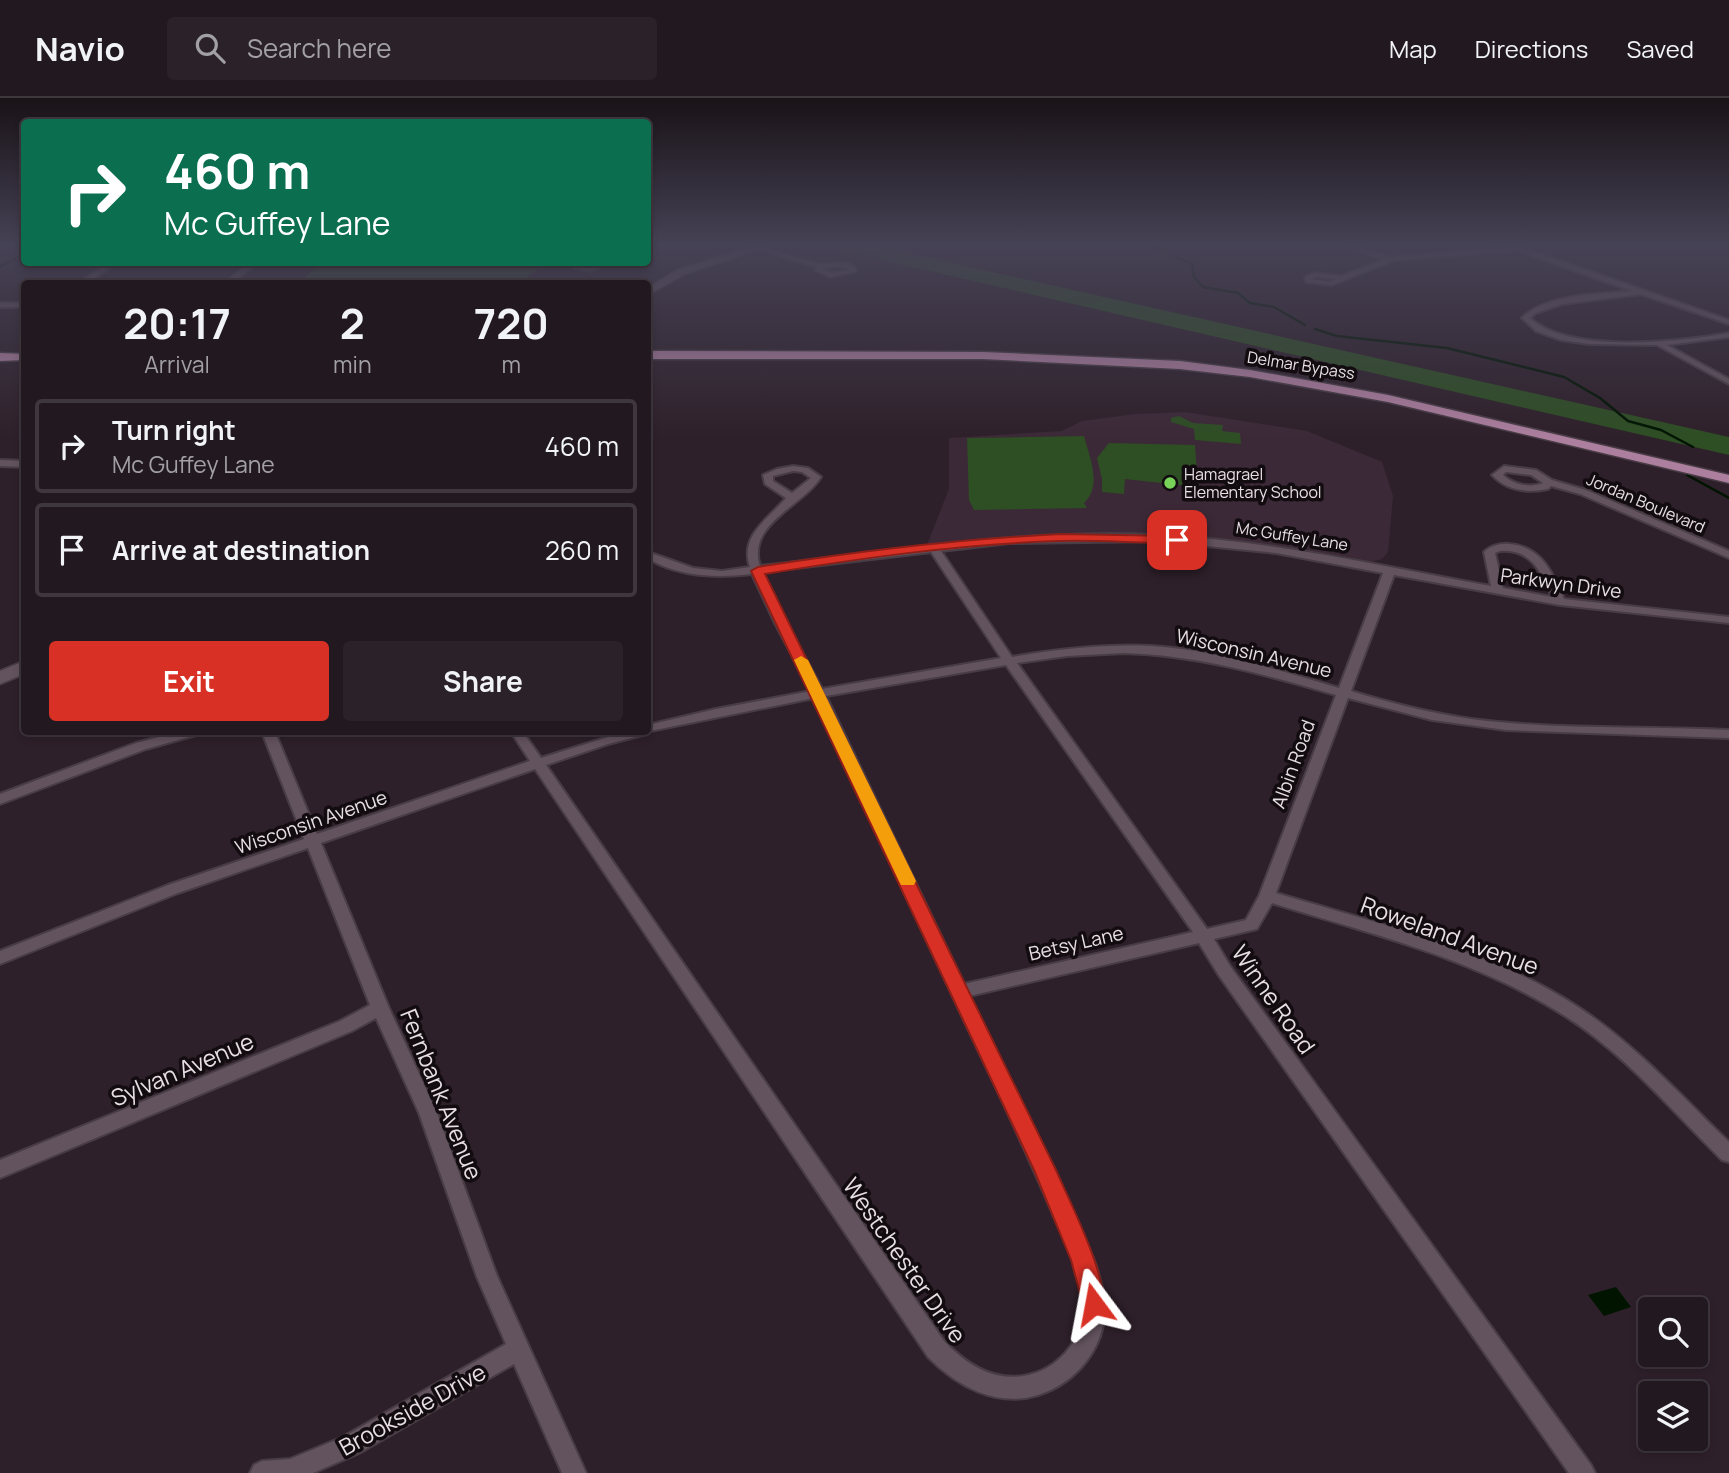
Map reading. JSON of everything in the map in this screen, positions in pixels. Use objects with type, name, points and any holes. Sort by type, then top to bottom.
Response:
[{"type":"main road","name":"Delmar Bypass","points":[[651,345],[1073,347],[1219,359],[1387,386],[1729,466]]},
{"type":"main road","points":[[0,346],[21,346]]},
{"type":"main road","name":"Delmar Bypass","points":[[651,355],[1016,356],[1182,366],[1315,384],[1385,398],[1729,479]]},
{"type":"main road","points":[[0,357],[21,357]]},
{"type":"main road","points":[[0,678],[21,668]]},
{"type":"street","points":[[1532,310],[1526,318],[1537,329],[1570,339],[1598,343],[1658,344],[1729,335]]},
{"type":"street","points":[[1696,310],[1729,321]]},
{"type":"street","points":[[1658,344],[1729,382]]},
{"type":"street","points":[[0,463],[21,464]]},
{"type":"street","name":"Westchester Drive","points":[[539,763],[936,1349],[951,1365],[971,1378],[1000,1388],[1016,1389],[1052,1379],[1074,1361],[1082,1352],[1094,1319],[1094,1304],[1083,1260],[1045,1170],[758,571],[751,548],[755,538],[789,500],[814,482],[816,477],[811,472],[796,468],[779,470],[768,475],[768,482],[788,493],[791,497],[789,500]]},
{"type":"street","name":"Jordan Boulevard","points":[[1549,482],[1583,492],[1729,555]]},
{"type":"street","name":"Mc Guffey Lane","points":[[651,557],[689,572],[758,571],[835,558],[1061,537],[1156,538],[1276,550],[1390,570]]},
{"type":"street","points":[[1499,592],[1489,552],[1508,547],[1527,552],[1539,559],[1560,602]]},
{"type":"street","name":"Winne Road","points":[[933,548],[1009,661],[1203,935],[1224,970],[1583,1473]]},
{"type":"street","name":"Parkwyn Drive","points":[[1390,570],[1560,602],[1729,620]]},
{"type":"street","name":"Albin Road","points":[[1203,935],[1251,925],[1258,915],[1390,570]]},
{"type":"street","name":"Wisconsin Avenue","points":[[651,728],[750,705],[1009,661],[1083,651],[1154,650],[1224,663],[1433,716],[1514,728],[1729,734]]},
{"type":"street","points":[[0,799],[141,746],[180,735]]},
{"type":"street","name":"Fernbank Avenue","points":[[269,735],[380,1008],[428,1113],[487,1277],[574,1473]]},
{"type":"street","points":[[519,735],[539,763]]},
{"type":"street","name":"Wisconsin Avenue","points":[[0,958],[173,890],[539,763],[628,735]]},
{"type":"street","name":"Roweland Avenue","points":[[1267,896],[1438,951],[1526,985],[1592,1026],[1729,1154]]},
{"type":"street","name":"Betsy Lane","points":[[958,992],[1203,935]]},
{"type":"street","name":"Sylvan Avenue","points":[[0,1169],[320,1037],[380,1008]]},
{"type":"street","name":"Brookside Drive","points":[[261,1473],[290,1471],[351,1445],[520,1348]]},
{"type":"shaded area","name":"Hamagrael Elementary School","points":[[1185,412],[1307,431],[1382,462],[1393,496],[1388,552],[1382,559],[1370,562],[1212,539],[1143,535],[1026,536],[927,545],[949,489],[949,438],[1062,431],[1082,421],[1135,414]]},
{"type":"shaded area","points":[[1616,1287],[1631,1307],[1604,1316],[1588,1295]]},
{"type":"green space","points":[[1100,310],[1163,310],[1729,437],[1729,455]]},
{"type":"green space","points":[[1179,416],[1193,423],[1223,425],[1222,431],[1240,433],[1241,444],[1195,440],[1194,429],[1171,422],[1171,418]]},
{"type":"green space","points":[[1084,436],[1094,480],[1090,496],[1084,503],[1087,508],[974,510],[969,500],[967,438]]},
{"type":"green space","points":[[1109,443],[1195,445],[1198,487],[1125,479],[1124,494],[1102,492],[1097,458]]},
{"type":"waterway","points":[[1279,310],[1305,325]]},
{"type":"waterway","points":[[1315,329],[1337,336],[1447,348],[1564,377],[1600,398],[1628,421],[1661,430],[1693,447]]},
{"type":"waterway","points":[[1687,475],[1729,498]]},
{"type":"slow traffic","points":[[801,660],[908,881]]},
{"type":"place","name":"Hamagrael Elementary School","points":[[1170,483]]},
{"type":"route","points":[[1094,1304],[1083,1260],[1045,1170],[758,571],[835,558],[1009,540],[1061,537],[1177,540]]}]
